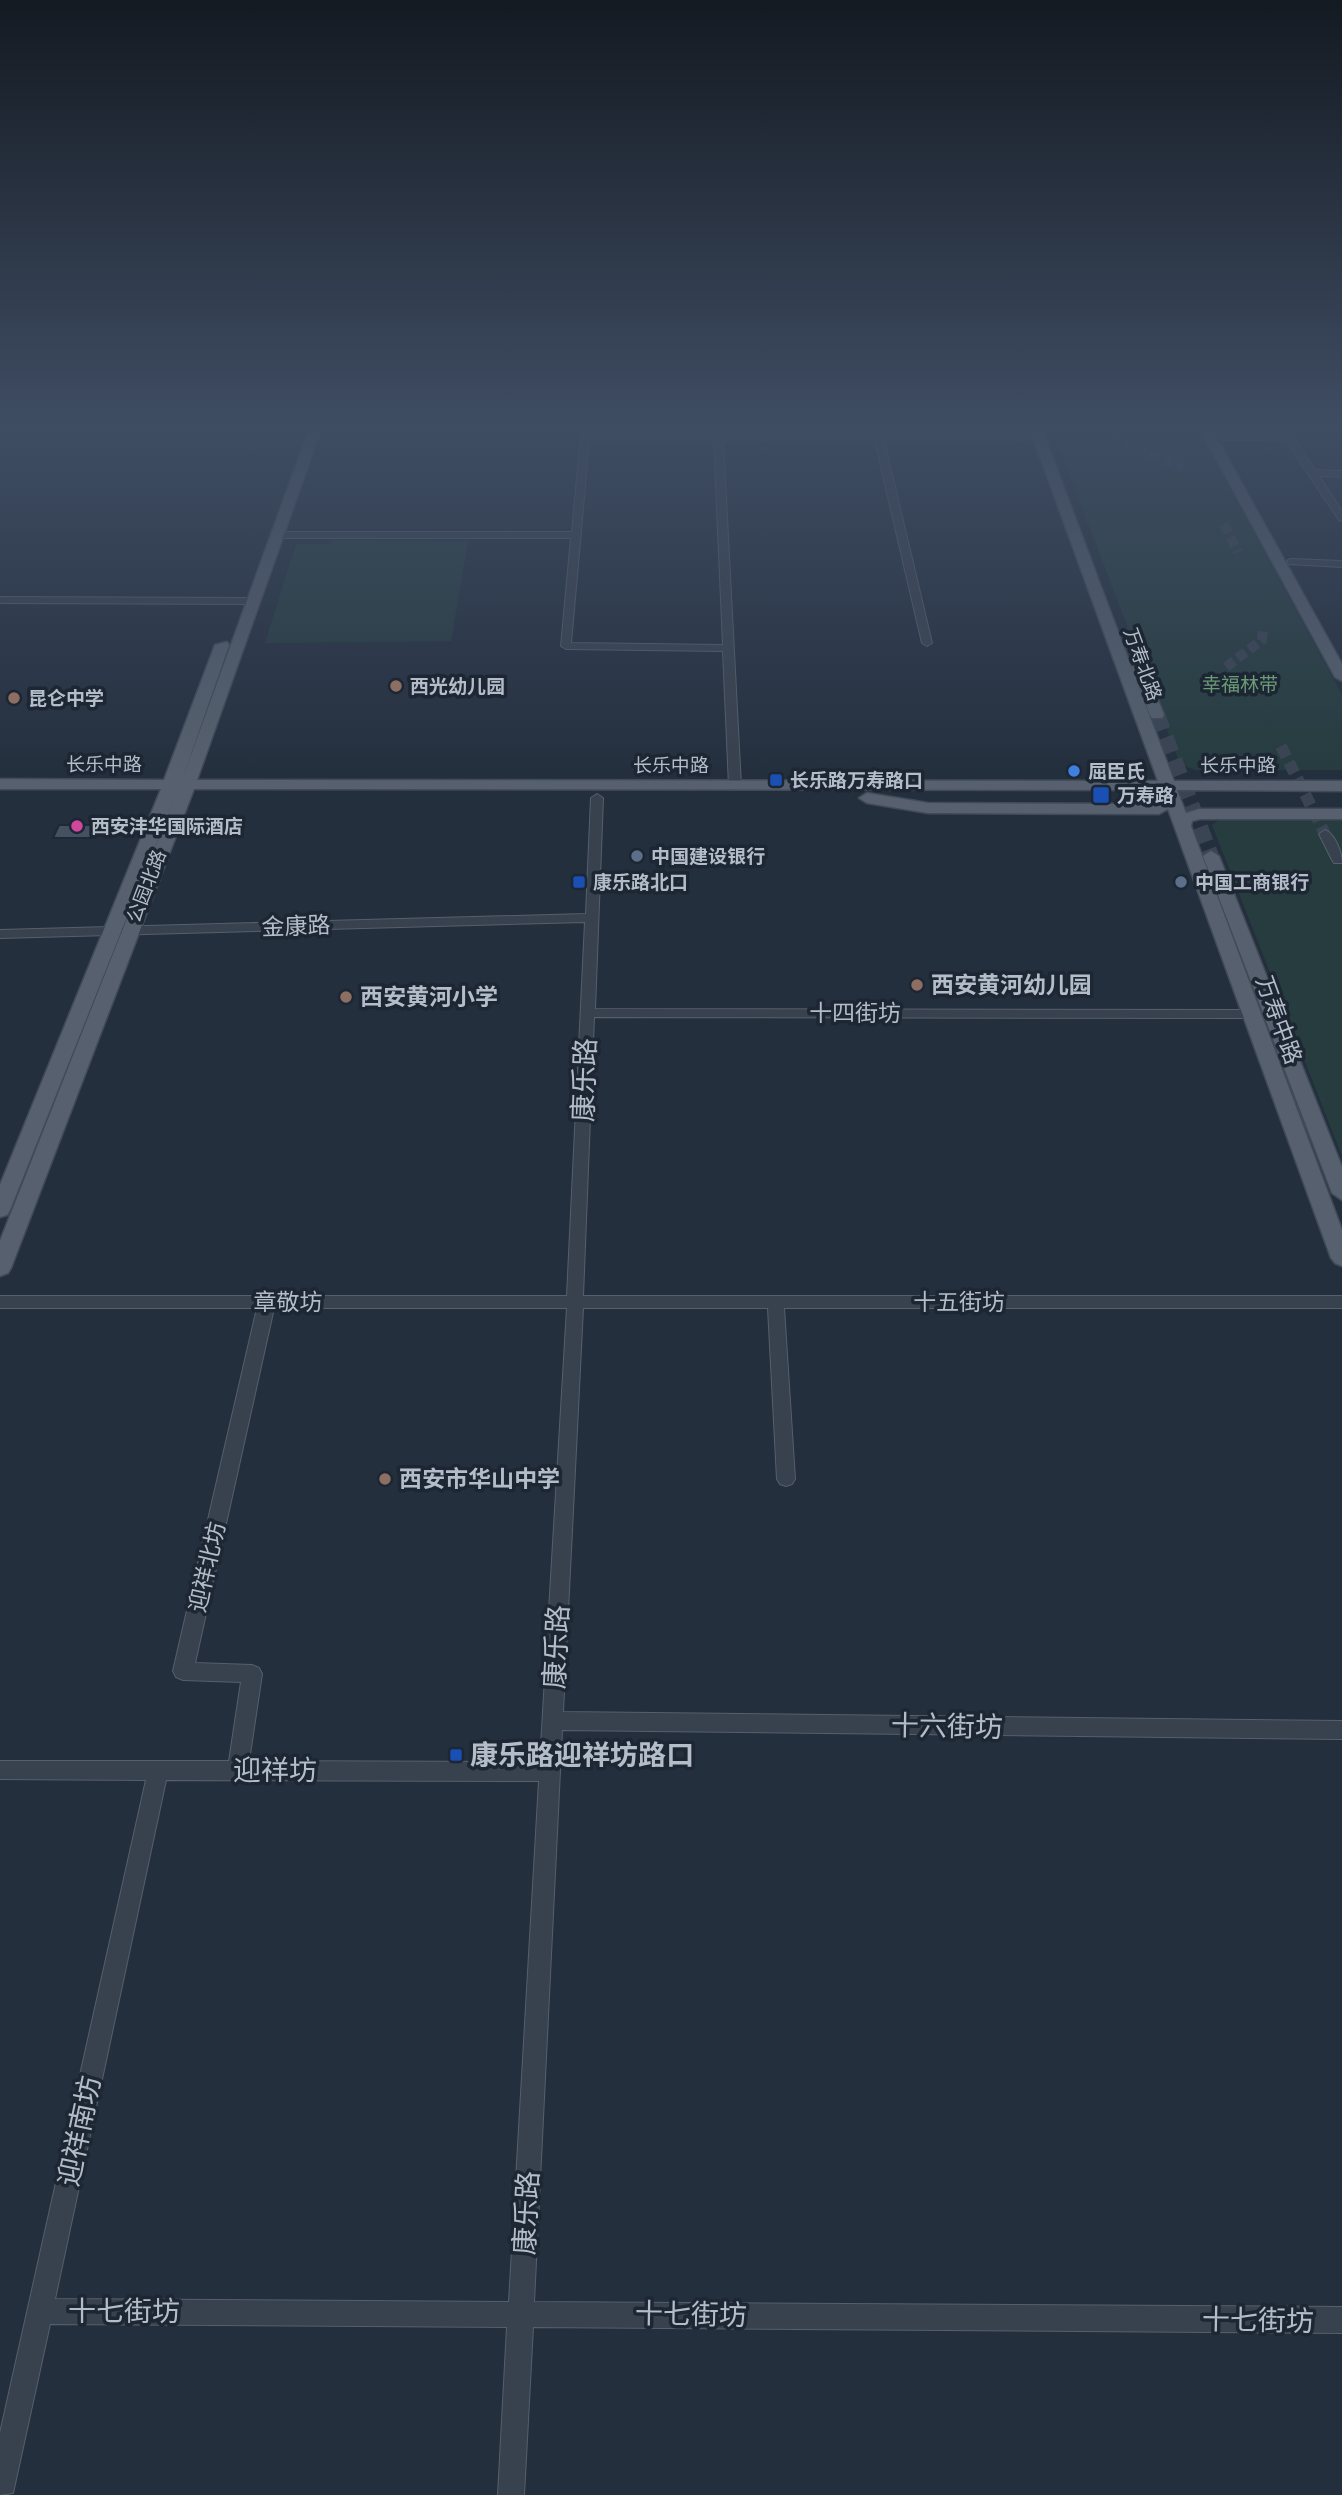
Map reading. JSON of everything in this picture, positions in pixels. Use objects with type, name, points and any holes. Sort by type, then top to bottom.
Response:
[{"type":"main road","name":"公园北路","points":[[0,1210],[120,931],[176,791],[266,540]]},
{"type":"main road","name":"公园北路","points":[[245,601],[273,540]]},
{"type":"main road","name":"万寿北路","points":[[1078,540],[1169,792]]},
{"type":"main road","points":[[1085,540],[1157,715]]},
{"type":"main road","points":[[1267,540],[1342,677]]},
{"type":"main road","points":[[1280,540],[1342,649]]},
{"type":"main road","points":[[1153,751],[1174,772],[1190,776],[1342,776]]},
{"type":"main road","name":"长乐中路","points":[[0,785],[176,791],[597,798],[803,792],[1169,792],[1342,786]]},
{"type":"main road","name":"长乐中路","points":[[0,797],[176,791],[735,786],[952,808],[1159,809],[1169,792]]},
{"type":"main road","name":"长乐中路","points":[[1169,792],[1342,799]]},
{"type":"main road","name":"万寿中路","points":[[1169,792],[1342,1258]]},
{"type":"main road","points":[[1182,828],[1184,818],[1199,814],[1342,814]]},
{"type":"main road","points":[[1211,856],[1342,1193]]},
{"type":"main road","name":"公园北路","points":[[0,1268],[120,931]]},
{"type":"main road","points":[[1312,1116],[1324,1210]]},
{"type":"street","points":[[576,540],[566,646],[729,648]]},
{"type":"street","points":[[723,540],[735,786]]},
{"type":"street","points":[[903,540],[927,643]]},
{"type":"street","points":[[1292,562],[1342,564]]},
{"type":"street","points":[[0,600],[245,601]]},
{"type":"street","name":"康乐路","points":[[510,2495],[575,1302],[597,798]]},
{"type":"street","points":[[1325,834],[1338,860]]},
{"type":"street","name":"金康路","points":[[0,934],[592,918]]},
{"type":"street","name":"十四街坊","points":[[587,1013],[1250,1014]]},
{"type":"street","name":"章敬坊","points":[[0,1302],[575,1302]]},
{"type":"street","name":"迎祥北坊","points":[[238,1769],[252,1674],[184,1671],[267,1302]]},
{"type":"street","name":"十五街坊","points":[[575,1302],[1342,1302]]},
{"type":"street","points":[[776,1302],[786,1479]]},
{"type":"street","name":"十六街坊","points":[[552,1721],[1342,1730]]},
{"type":"street","name":"迎祥坊","points":[[0,1770],[238,1769],[549,1773]]},
{"type":"street","name":"迎祥南坊","points":[[0,2493],[158,1770]]},
{"type":"street","name":"十七街坊","points":[[39,2311],[1342,2320]]},
{"type":"green space","points":[[333,540],[468,541],[451,641],[265,643],[296,544],[330,544]]},
{"type":"green space","name":"幸福林带","points":[[1095,540],[1258,540],[1342,695],[1342,770],[1195,770],[1180,764]]},
{"type":"green space","points":[[1221,818],[1342,818],[1342,1156],[1212,825]]},
{"type":"building","points":[[59,825],[98,825],[93,838],[53,838]]},
{"type":"tunnel","points":[[1232,540],[1238,552]]},
{"type":"tunnel","points":[[1226,667],[1262,640],[1263,628]]},
{"type":"tunnel","points":[[1157,715],[1211,856]]},
{"type":"tunnel","points":[[1281,746],[1325,834]]},
{"type":"place","name":"西光幼儿园","points":[[396,686]]},
{"type":"place","name":"昆仑中学","points":[[14,698]]},
{"type":"place","name":"屈臣氏","points":[[1074,771]]},
{"type":"place","name":"长乐路万寿路口","points":[[776,780]]},
{"type":"place","name":"万寿路","points":[[1101,795]]},
{"type":"place","name":"西安沣华国际酒店","points":[[77,826]]},
{"type":"place","name":"中国建设银行","points":[[637,856]]},
{"type":"place","name":"康乐路北口","points":[[579,882]]},
{"type":"place","name":"中国工商银行","points":[[1181,882]]},
{"type":"place","name":"西安黄河幼儿园","points":[[917,985]]},
{"type":"place","name":"西安黄河小学","points":[[346,997]]},
{"type":"place","name":"西安市华山中学","points":[[385,1479]]},
{"type":"place","name":"康乐路迎祥坊路口","points":[[456,1755]]}]
